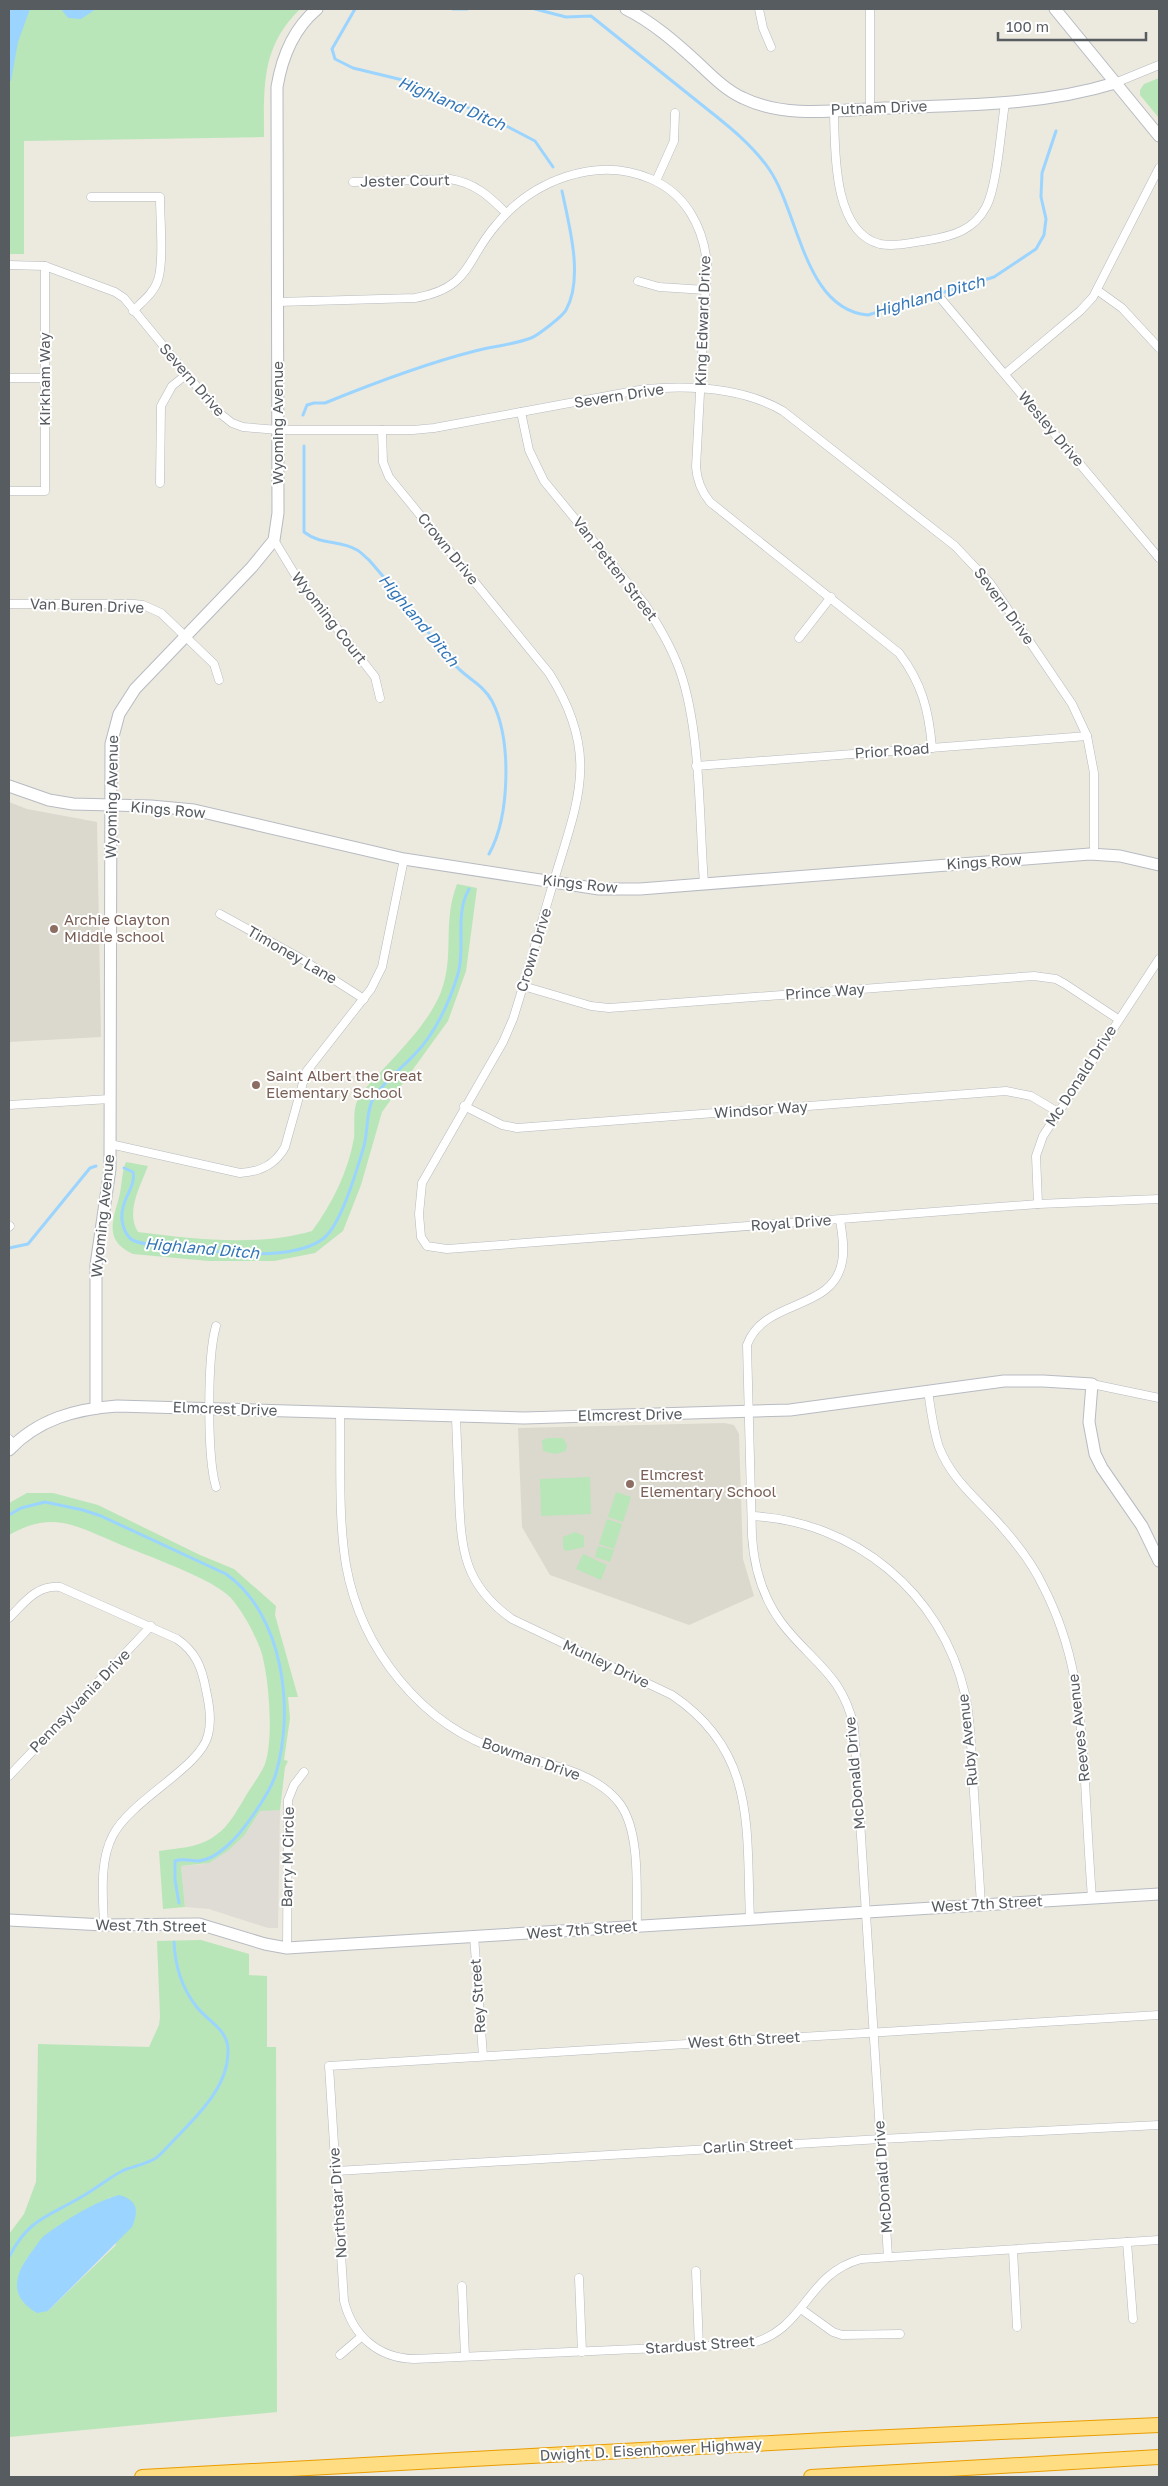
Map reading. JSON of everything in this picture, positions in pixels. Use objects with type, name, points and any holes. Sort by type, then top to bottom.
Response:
[{"type":"highway","name":"Dwight D. Eisenhower Highway","points":[[142,2477],[836,2440],[1159,2425]]},
{"type":"highway","points":[[811,2477],[1156,2458]]},
{"type":"street","name":"Wyoming Avenue","points":[[96,1408],[96,1265],[98,1236],[108,1183],[110,1144],[111,744],[119,714],[135,689],[252,567],[274,540],[278,512],[277,87],[280,71],[292,39],[317,9]]},
{"type":"street","name":"Putnam Drive","points":[[626,9],[655,26],[716,80],[743,98],[776,109],[834,110],[1005,103],[1063,96],[1115,83],[1159,65]]},
{"type":"street","points":[[759,9],[763,28],[771,47]]},
{"type":"street","points":[[870,9],[870,108]]},
{"type":"street","points":[[1055,9],[1159,136]]},
{"type":"street","points":[[834,110],[836,167],[849,216],[864,236],[881,244],[893,245],[950,236],[962,232],[979,218],[990,196],[1005,103]]},
{"type":"street","points":[[656,181],[674,141],[675,113]]},
{"type":"street","points":[[1005,374],[1080,311],[1097,290],[1159,168]]},
{"type":"street","name":"King Edward Drive","points":[[278,302],[415,298],[440,291],[462,275],[494,226],[506,213],[543,186],[577,173],[612,169],[641,174],[674,193],[685,204],[700,230],[707,263],[696,467],[698,484],[702,493],[710,502],[887,641],[910,666],[925,697],[932,748]]},
{"type":"street","name":"Jester Court","points":[[353,182],[450,179],[463,181],[486,193],[506,213]]},
{"type":"street","points":[[91,197],[160,197],[160,268],[158,281],[151,292],[133,311]]},
{"type":"street","name":"Severn Drive","points":[[9,266],[45,266],[115,292],[124,298],[217,411],[232,423],[243,427],[278,430],[434,428],[645,389],[701,389],[736,392],[753,396],[783,411],[955,546],[990,583],[1072,704],[1087,736],[1094,773],[1094,854]]},
{"type":"street","name":"Kirkham Way","points":[[9,492],[45,492],[45,266]]},
{"type":"street","points":[[638,281],[658,287],[706,290]]},
{"type":"street","points":[[1097,290],[1139,324],[1159,348]]},
{"type":"street","name":"Wesley Drive","points":[[942,300],[1159,558]]},
{"type":"street","points":[[160,483],[161,406],[172,386],[187,374]]},
{"type":"street","points":[[9,378],[45,378]]},
{"type":"street","name":"Van Petten Street","points":[[521,412],[529,450],[544,481],[644,603],[670,647],[687,695],[696,766],[704,884]]},
{"type":"street","name":"Crown Drive","points":[[382,430],[383,462],[389,477],[549,673],[570,709],[580,747],[580,787],[577,808],[509,1030],[464,1106],[422,1183],[419,1214],[421,1237],[424,1243]]},
{"type":"street","name":"Wyoming Court","points":[[274,540],[294,573],[375,677],[380,698]]},
{"type":"street","points":[[798,638],[831,597]]},
{"type":"street","name":"Van Buren Drive","points":[[9,604],[143,605],[161,613],[214,664],[219,680]]},
{"type":"street","name":"Prior Road","points":[[696,766],[1087,736]]},
{"type":"street","name":"Kings Row","points":[[9,786],[50,800],[90,806],[159,806],[194,810],[404,859],[614,890],[1094,854],[1120,856],[1159,865]]},
{"type":"street","points":[[110,1144],[234,1172],[250,1173],[265,1168],[280,1156],[306,1072],[364,998],[382,967],[404,859]]},
{"type":"street","name":"Timoney Lane","points":[[220,914],[306,961],[364,998]]},
{"type":"street","name":"Mc Donald Drive","points":[[1038,1204],[1036,1156],[1043,1136],[1159,959]]},
{"type":"street","name":"Prince Way","points":[[523,986],[591,1006],[609,1008],[1034,976],[1051,978],[1065,984],[1118,1019]]},
{"type":"street","name":"Windsor Way","points":[[464,1106],[502,1125],[517,1128],[1006,1091],[1031,1096],[1058,1112]]},
{"type":"street","points":[[9,1105],[110,1099]]},
{"type":"street","name":"Royal Drive","points":[[424,1243],[435,1249],[447,1249],[1038,1204],[1159,1199]]},
{"type":"street","name":"McDonald Drive","points":[[840,1220],[842,1262],[833,1282],[815,1297],[770,1316],[760,1324],[750,1339],[746,1353],[752,1516],[755,1568],[766,1597],[782,1623],[838,1684],[851,1714],[855,1740],[888,2257]]},
{"type":"street","points":[[216,1326],[212,1347],[210,1409],[212,1466],[216,1487]]},
{"type":"street","name":"Elmcrest Drive","points":[[96,1408],[210,1409],[456,1418],[748,1412],[810,1408],[1004,1381],[1092,1384],[1159,1398]]},
{"type":"street","points":[[1092,1384],[1089,1422],[1095,1454],[1102,1468],[1142,1526],[1159,1561]]},
{"type":"street","name":"Reeves Avenue","points":[[928,1391],[935,1431],[945,1459],[959,1482],[1002,1527],[1034,1569],[1051,1600],[1064,1635],[1074,1668],[1080,1704],[1092,1898]]},
{"type":"street","points":[[10,1444],[53,1420],[78,1410],[96,1408]]},
{"type":"street","name":"Bowman Drive","points":[[340,1413],[343,1528],[346,1563],[359,1610],[381,1655],[391,1670],[419,1701],[434,1714],[464,1734],[496,1749],[584,1776],[605,1787],[613,1795],[626,1813],[632,1836],[637,1926]]},
{"type":"street","name":"Munley Drive","points":[[456,1418],[460,1534],[463,1554],[471,1575],[493,1604],[512,1620],[672,1695],[694,1711],[713,1731],[728,1754],[742,1793],[750,1919]]},
{"type":"street","name":"Ruby Avenue","points":[[752,1516],[810,1525],[858,1547],[905,1584],[926,1609],[941,1632],[959,1672],[968,1714],[981,1905]]},
{"type":"street","points":[[9,1618],[36,1592],[52,1586],[67,1589],[151,1626],[182,1642],[198,1660],[204,1678],[209,1706],[209,1734],[198,1754],[134,1809],[112,1837],[105,1864],[104,1925]]},
{"type":"street","name":"Pennsylvania Drive","points":[[9,1776],[151,1626]]},
{"type":"street","name":"Barry M Circle","points":[[287,1948],[288,1800],[294,1786],[304,1772]]},
{"type":"street","name":"West 7th Street","points":[[9,1920],[104,1925],[199,1924],[265,1944],[287,1948],[1159,1894]]},
{"type":"street","name":"Rey Street","points":[[474,1936],[482,2056]]},
{"type":"street","name":"West 6th Street","points":[[330,2066],[1159,2015]]},
{"type":"street","name":"Northstar Drive","points":[[330,2066],[344,2301],[348,2314],[361,2337]]},
{"type":"street","name":"Carlin Street","points":[[336,2171],[881,2139],[1159,2125]]},
{"type":"street","name":"Stardust Street","points":[[361,2337],[371,2345],[393,2356],[414,2358],[749,2344],[761,2342],[784,2329],[819,2285],[838,2268],[861,2259],[1159,2240]]},
{"type":"street","points":[[1126,2242],[1133,2319]]},
{"type":"street","points":[[1013,2250],[1017,2327]]},
{"type":"street","points":[[696,2271],[699,2347]]},
{"type":"street","points":[[579,2278],[582,2352]]},
{"type":"street","points":[[462,2286],[465,2356]]},
{"type":"street","points":[[801,2309],[833,2332],[842,2335],[900,2334]]},
{"type":"street","points":[[340,2355],[361,2337]]},
{"type":"shaded area","name":"Archie Clayton Middle school","points":[[9,802],[27,809],[97,822],[101,1037],[9,1042]]},
{"type":"shaded area","name":"Elmcrest Elementary School","points":[[724,1423],[734,1425],[739,1434],[743,1559],[754,1596],[689,1625],[550,1575],[522,1527],[518,1428]]},
{"type":"shaded area","points":[[280,1810],[278,1928],[268,1928],[209,1909],[185,1907],[181,1866],[204,1864],[229,1850],[244,1836],[260,1811]]},
{"type":"green space","points":[[9,9],[300,9],[287,23],[271,53],[265,84],[264,137],[24,141],[24,254],[9,254]]},
{"type":"green space","points":[[1159,78],[1159,118],[1140,95],[1140,90],[1144,84]]},
{"type":"green space","points":[[457,884],[477,888],[466,971],[448,1021],[382,1112],[361,1185],[343,1231],[315,1253],[274,1261],[209,1261],[133,1254],[123,1248],[117,1242],[114,1235],[113,1220],[126,1162],[148,1166],[138,1190],[134,1207],[134,1224],[138,1232],[203,1239],[247,1240],[291,1236],[312,1231],[332,1199],[348,1163],[354,1138],[355,1112],[358,1100],[366,1088],[405,1046],[436,1004],[445,979],[450,912]]},
{"type":"green space","points":[[563,1438],[567,1445],[566,1451],[555,1454],[543,1451],[542,1440]]},
{"type":"green space","points":[[590,1477],[591,1514],[541,1516],[540,1479]]},
{"type":"green space","points":[[616,1492],[631,1497],[623,1522],[608,1517]]},
{"type":"green space","points":[[27,1493],[53,1493],[98,1505],[200,1555],[234,1569],[276,1606],[275,1615],[298,1697],[288,1697],[290,1718],[284,1760],[288,1761],[285,1767],[280,1810],[260,1811],[244,1836],[229,1850],[209,1863],[181,1866],[185,1907],[163,1909],[159,1851],[203,1843],[221,1831],[232,1818],[263,1768],[268,1753],[270,1724],[268,1691],[261,1651],[248,1623],[231,1598],[195,1575],[90,1531],[64,1523],[38,1523],[24,1527],[9,1535],[9,1503]]},
{"type":"green space","points":[[607,1519],[622,1524],[614,1549],[599,1544]]},
{"type":"green space","points":[[575,1532],[584,1536],[584,1547],[566,1551],[563,1548],[563,1537]]},
{"type":"green space","points":[[598,1546],[614,1550],[610,1562],[595,1557]]},
{"type":"green space","points":[[583,1554],[607,1565],[601,1580],[576,1569]]},
{"type":"green space","points":[[201,1940],[249,1954],[249,1975],[267,1976],[267,2047],[276,2047],[277,2412],[9,2437],[9,2234],[24,2214],[36,2182],[38,2044],[149,2047],[159,2025],[160,2017],[157,1941]],"holes":[[[111,2197],[116,2245],[48,2311],[23,2302],[19,2284],[22,2267],[32,2252],[63,2225]]]},
{"type":"water","points":[[9,9],[30,9],[18,42],[11,81],[9,81]]},
{"type":"water","points":[[61,9],[96,9],[81,19],[68,18]]},
{"type":"water","points":[[119,2195],[130,2200],[135,2207],[136,2216],[132,2227],[48,2311],[37,2313],[27,2306],[18,2292],[18,2276],[42,2238],[80,2212]]},
{"type":"waterway","name":"Highland Ditch","points":[[355,9],[332,49],[335,59],[353,68],[411,82],[493,119],[535,141],[553,167]]},
{"type":"waterway","name":"Highland Ditch","points":[[453,9],[467,9]]},
{"type":"waterway","name":"Highland Ditch","points":[[535,9],[566,17],[591,16],[743,139],[761,158],[779,187],[816,278],[830,296],[847,309],[868,315],[994,277],[1036,249],[1044,235],[1046,219],[1041,197],[1042,173],[1056,131]]},
{"type":"waterway","name":"Highland Ditch","points":[[303,415],[307,405],[325,403],[437,362],[482,349],[524,340],[544,330],[555,321],[566,310],[574,283],[571,235],[562,191]]},
{"type":"waterway","name":"Highland Ditch","points":[[304,446],[304,532],[317,539],[344,545],[362,553],[454,664],[484,690],[492,701],[503,736],[506,778],[501,820],[489,854]]},
{"type":"waterway","name":"Highland Ditch","points":[[124,1168],[133,1172],[134,1176],[124,1204],[122,1220],[128,1236],[136,1242],[169,1247],[270,1254],[300,1249],[324,1238],[337,1221],[353,1181],[364,1146],[372,1101],[381,1088],[429,1037],[451,995],[460,963],[462,910],[469,889]]},
{"type":"waterway","name":"Highland Ditch","points":[[9,1248],[28,1244],[90,1168],[96,1166]]},
{"type":"waterway","name":"Highland Ditch","points":[[9,1515],[21,1508],[45,1502],[83,1510],[101,1516],[226,1574],[245,1591],[261,1613],[272,1638],[280,1665],[284,1692],[282,1748],[276,1773],[256,1811],[228,1845],[210,1858],[198,1861],[175,1861],[175,1880],[179,1903]]},
{"type":"waterway","points":[[9,2257],[24,2234],[40,2220],[124,2170],[149,2162],[159,2156],[202,2110],[218,2088],[227,2063],[228,2050],[225,2036],[201,2011],[187,1992],[178,1968],[174,1942]]},
{"type":"place","name":"Archie Clayton Middle school","points":[[54,929]]},
{"type":"place","name":"Saint Albert the Great Elementary School","points":[[256,1085]]},
{"type":"place","name":"Elmcrest Elementary School","points":[[630,1484]]}]
